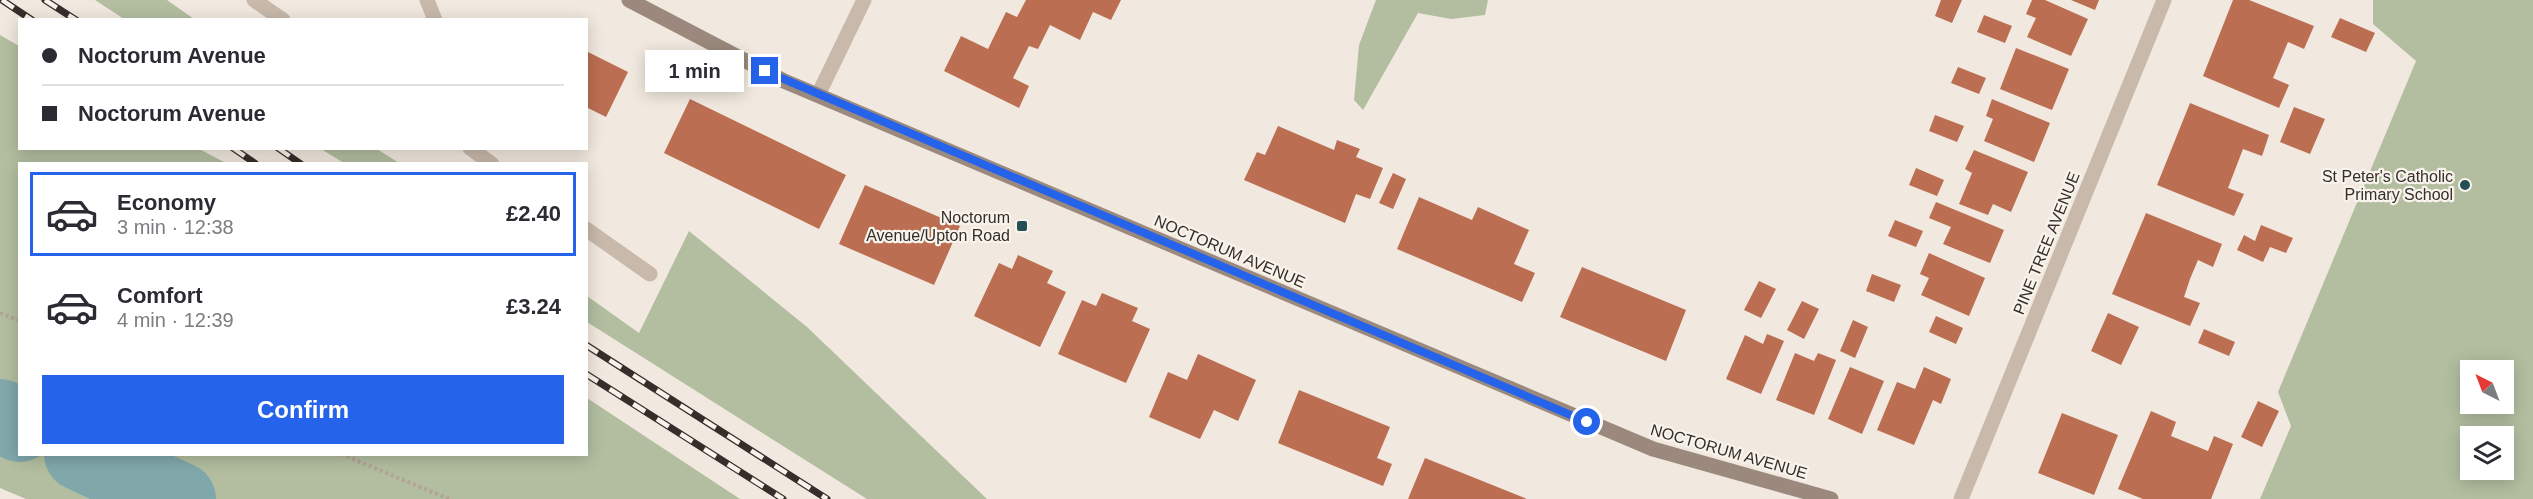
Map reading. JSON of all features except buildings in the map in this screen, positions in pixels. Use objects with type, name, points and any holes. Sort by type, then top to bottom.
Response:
[{"type":"street","points":[[254,0],[280,18]]},
{"type":"street","points":[[427,0],[434,18]]},
{"type":"street","name":"NOCTORUM AVENUE","points":[[629,0],[784,81],[1653,450],[1831,499]]},
{"type":"street","points":[[818,95],[864,0]]},
{"type":"street","name":"PINE TREE AVENUE","points":[[1961,499],[2164,0]]},
{"type":"street","points":[[473,150],[489,162]]},
{"type":"street","points":[[588,230],[650,274]]},
{"type":"path","points":[[0,313],[18,320]]},
{"type":"path","points":[[346,456],[449,499]]},
{"type":"green space","points":[[95,0],[167,0],[193,18],[122,18]]},
{"type":"green space","points":[[1376,0],[1488,0],[1485,15],[1451,19],[1418,13],[1363,110],[1354,100],[1359,45]]},
{"type":"green space","name":"St Peter's Catholic Primary School","points":[[2373,0],[2533,0],[2533,499],[2260,499],[2291,426],[2278,392],[2416,61],[2373,24]]},
{"type":"green space","points":[[0,35],[18,45],[18,150],[201,150],[224,162],[18,162],[18,456],[588,456],[588,399],[740,499],[26,499],[0,488]]},
{"type":"green space","points":[[323,150],[379,150],[397,162],[342,162]]},
{"type":"green space","points":[[689,231],[807,327],[987,499],[867,499],[588,323],[588,297],[639,333]]},
{"type":"waterway","points":[[0,416],[18,424]]},
{"type":"waterway","points":[[85,456],[179,499]]},
{"type":"railway","points":[[2,0],[29,18]]},
{"type":"railway","points":[[45,0],[73,18]]},
{"type":"railway","points":[[236,150],[253,162]]},
{"type":"railway","points":[[281,150],[298,162]]},
{"type":"railway","points":[[588,346],[827,499]]},
{"type":"railway","points":[[588,375],[783,499]]},
{"type":"place","name":"St Peter's Catholic Primary School","points":[[2465,185]]},
{"type":"place","name":"Noctorum Avenue/Upton Road","points":[[1022,226]]},
{"type":"route","points":[[765,71],[1587,422]]}]
